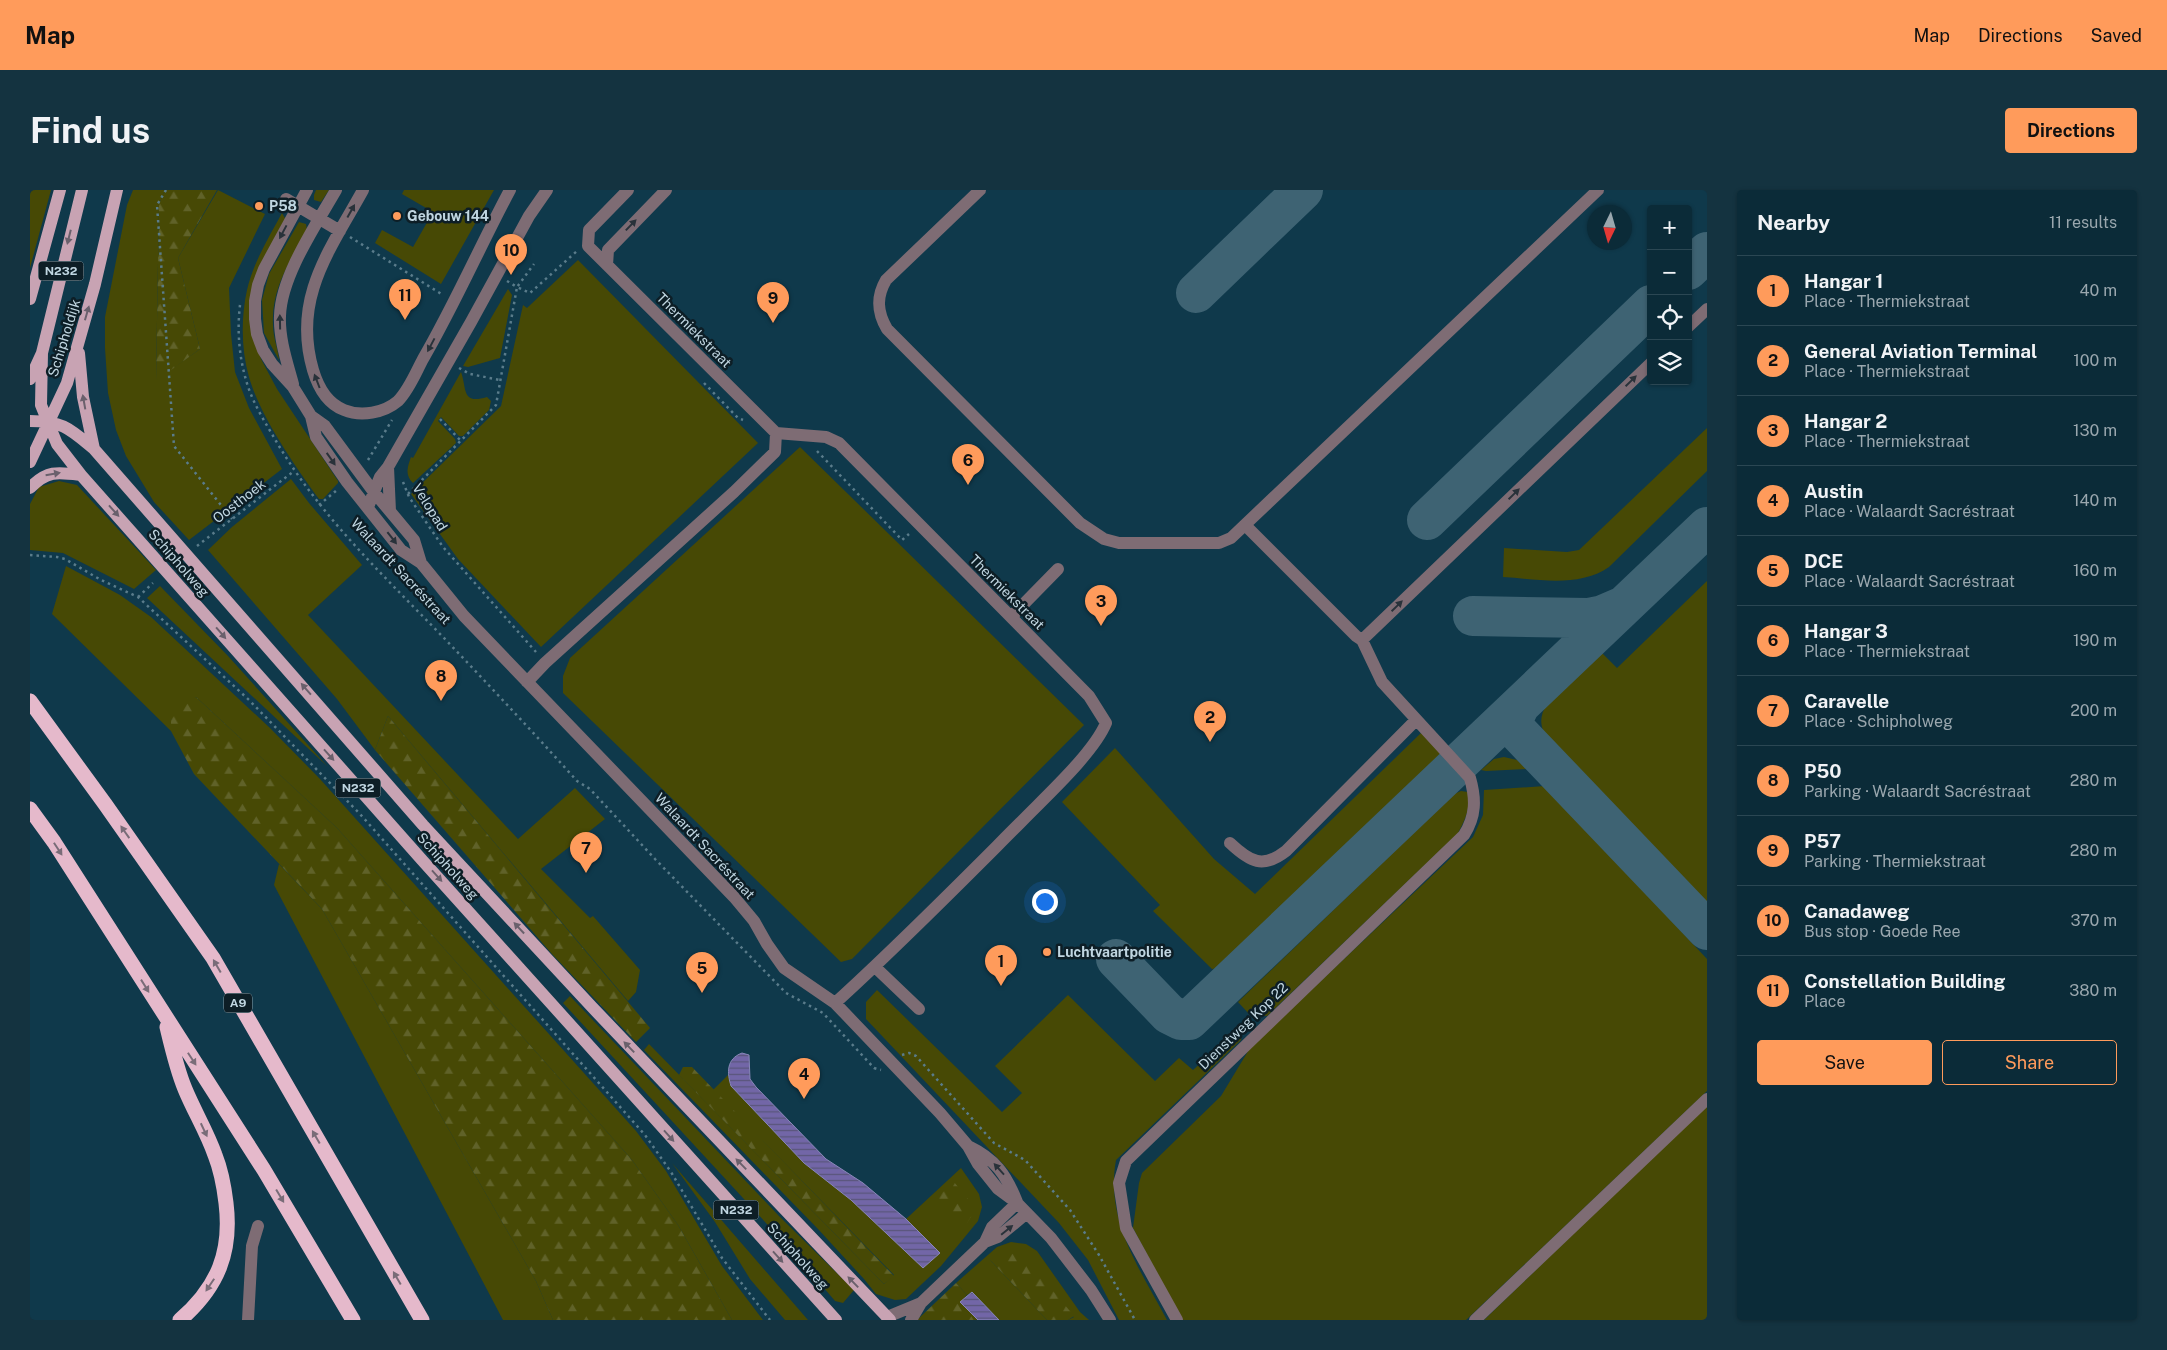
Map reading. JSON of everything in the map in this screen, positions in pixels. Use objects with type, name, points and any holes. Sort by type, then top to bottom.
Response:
[{"type":"highway","name":"A9","points":[[30,701],[213,958],[422,1320]]},
{"type":"highway","points":[[30,809],[54,842],[264,1170],[353,1320]]},
{"type":"highway","points":[[166,1018],[171,1044],[184,1088],[216,1156],[224,1183],[228,1233],[225,1256],[218,1274],[196,1306],[180,1320]]},
{"type":"main road","name":"N232","points":[[30,299],[60,190]]},
{"type":"main road","name":"Schipholdijk","points":[[30,379],[42,353],[82,190]]},
{"type":"main road","name":"Schipholdijk","points":[[49,423],[67,383],[79,342],[95,284],[116,190]]},
{"type":"main road","name":"N232","points":[[79,342],[82,390],[94,449]]},
{"type":"main road","name":"Schipholdijk","points":[[42,353],[41,405],[49,423]]},
{"type":"main road","name":"N232","points":[[30,421],[59,424],[69,428],[94,449]]},
{"type":"main road","name":"N232","points":[[30,462],[49,423]]},
{"type":"main road","name":"Schipholweg","points":[[49,423],[57,444],[81,475],[403,838],[836,1320]]},
{"type":"main road","name":"Schipholweg","points":[[94,449],[423,824],[592,1007],[886,1319]]},
{"type":"main road","points":[[30,488],[40,477],[51,473],[81,475]]},
{"type":"street","points":[[307,190],[264,269],[255,301],[257,334],[263,350],[272,364],[293,387],[311,416]]},
{"type":"street","points":[[293,387],[280,334],[281,301],[290,274],[336,190]]},
{"type":"street","points":[[363,190],[315,278],[306,322],[308,352],[317,382],[325,396],[337,406],[352,412],[373,413],[398,400],[454,302],[510,190]]},
{"type":"street","points":[[368,508],[380,477],[453,364],[529,216],[547,190]]},
{"type":"street","points":[[586,252],[589,230],[628,190]]},
{"type":"street","points":[[607,265],[608,250],[666,190]]},
{"type":"street","points":[[980,190],[886,280],[880,290],[878,302],[880,317],[887,329],[1090,531],[1104,539],[1118,542],[1219,542],[1231,538],[1246,526],[1598,190]]},
{"type":"street","points":[[286,199],[340,231]]},
{"type":"street","name":"Thermiekstraat","points":[[586,252],[607,265],[776,433],[826,437],[839,443],[1089,696],[1106,723],[1099,739],[1043,800],[875,967],[835,1003]]},
{"type":"street","points":[[1692,323],[1707,309]]},
{"type":"street","points":[[1362,640],[1647,367]]},
{"type":"street","name":"Walaardt Sacréstraat","points":[[311,416],[325,426],[373,491],[414,540],[421,563]]},
{"type":"street","name":"Walaardt Sacréstraat","points":[[311,416],[316,437],[347,482],[401,550],[421,563],[464,616],[734,897],[754,922],[784,968],[835,1003],[893,1063],[968,1146],[978,1164],[998,1189],[1018,1203],[1071,1263],[1110,1320]]},
{"type":"street","points":[[527,682],[545,663],[734,492],[775,452],[776,433]]},
{"type":"street","points":[[388,467],[390,511]]},
{"type":"street","points":[[1230,843],[1241,854],[1253,860],[1264,862],[1274,860],[1286,851],[1416,720],[1382,682],[1362,640],[1246,526]]},
{"type":"street","points":[[1011,617],[1058,569]]},
{"type":"street","name":"Dienstweg Kop 22","points":[[1177,1320],[1126,1228],[1119,1183],[1126,1161],[1464,835],[1474,815],[1473,789],[1470,778],[1416,720]]},
{"type":"street","points":[[875,967],[918,1008]]},
{"type":"street","points":[[1475,1320],[1707,1098]]},
{"type":"street","points":[[910,1320],[921,1303],[985,1242],[992,1227],[1018,1203]]},
{"type":"street","points":[[985,1242],[998,1237],[1027,1213]]},
{"type":"street","points":[[248,1320],[252,1246],[258,1226]]},
{"type":"street","points":[[886,1319],[921,1303]]},
{"type":"path","points":[[166,190],[157,205],[174,446],[232,519]]},
{"type":"path","points":[[340,231],[454,302]]},
{"type":"path","points":[[408,494],[496,405],[518,287],[530,293],[577,251],[586,252]]},
{"type":"path","points":[[453,364],[453,376]]},
{"type":"path","points":[[453,364],[470,374],[500,380]]},
{"type":"path","points":[[698,376],[738,418],[746,420]]},
{"type":"path","points":[[440,419],[461,441]]},
{"type":"path","points":[[816,449],[902,540],[921,526]]},
{"type":"path","name":"Oosthoek","points":[[197,546],[294,471]]},
{"type":"path","name":"Walaardt Sacréstraat","points":[[294,471],[319,505],[365,557],[505,701],[577,781],[590,789],[655,859],[786,993],[822,1013]]},
{"type":"path","name":"Velopad","points":[[402,475],[408,494],[444,547],[545,663]]},
{"type":"path","points":[[30,555],[65,559],[101,580],[138,597],[249,700],[360,814],[646,1135],[671,1172],[722,1258],[770,1320]]},
{"type":"path","points":[[138,597],[154,583]]},
{"type":"path","points":[[1048,1185],[1070,1210],[1099,1255],[1136,1320]]},
{"type":"green space","points":[[30,190],[51,190],[30,268]]},
{"type":"green space","points":[[133,190],[165,190],[159,204],[156,380],[200,349],[178,258],[218,190],[265,214],[229,288],[231,334],[235,372],[249,408],[282,469],[189,540],[154,502],[126,456],[116,430],[108,393],[105,317],[127,205]]},
{"type":"green space","points":[[165,190],[217,190],[178,258],[200,349],[156,381],[159,204]]},
{"type":"green space","points":[[316,190],[329,190],[321,202],[314,200]]},
{"type":"green space","points":[[404,190],[494,190],[441,284],[375,243],[382,230],[413,247],[433,212],[402,194]]},
{"type":"green space","points":[[282,213],[286,220],[251,324],[261,359],[277,389],[338,481],[323,499],[319,499],[289,456],[261,408],[249,377],[244,355],[243,322],[247,290],[257,260]]},
{"type":"green space","points":[[299,222],[306,224],[307,230],[278,287],[273,312],[273,329],[279,360],[264,333],[262,300],[269,274]]},
{"type":"green space","points":[[578,260],[758,443],[541,647],[458,559],[411,494],[501,406],[523,305],[527,308]]},
{"type":"green space","points":[[508,289],[512,295],[500,358],[468,367],[463,366]]},
{"type":"green space","points":[[461,372],[466,394],[473,399],[487,397],[491,401],[489,410],[463,436],[459,436],[441,417],[438,421],[455,439],[456,443],[413,483],[408,471],[411,457],[413,458]]},
{"type":"green space","points":[[1707,428],[1707,471],[1609,567],[1597,574],[1571,580],[1558,581],[1503,577],[1504,548],[1567,552],[1579,550]]},
{"type":"green space","points":[[800,447],[1084,725],[852,959],[841,962],[563,693],[563,676],[570,658]]},
{"type":"green space","points":[[291,479],[362,565],[308,615],[518,839],[575,788],[605,819],[541,869],[590,918],[593,916],[640,970],[636,992],[628,1001],[388,716],[375,750],[337,699],[208,550],[232,527]]},
{"type":"green space","points":[[59,481],[77,485],[156,570],[134,589],[63,553],[30,550],[30,504],[39,487]]},
{"type":"green space","points":[[66,566],[120,595],[151,617],[270,728],[320,779],[636,1131],[666,1171],[722,1266],[763,1320],[732,1320],[678,1225],[632,1160],[337,828],[196,697],[171,720],[171,731],[52,614]]},
{"type":"green space","points":[[1707,581],[1707,903],[1550,742],[1542,728],[1541,719],[1547,704],[1601,652],[1617,668]]},
{"type":"green space","points":[[160,586],[228,656],[327,766],[147,598]]},
{"type":"green space","points":[[196,697],[337,828],[632,1160],[678,1225],[732,1320],[553,1320],[536,1281],[322,909],[194,774],[171,731],[171,720],[180,705]]},
{"type":"green space","points":[[388,716],[650,1028],[636,1042],[552,954],[375,750]]},
{"type":"green space","points":[[1422,732],[1443,753],[1218,968],[1212,969],[1153,911],[1160,905],[1062,802],[1115,748],[1214,859],[1255,894]]},
{"type":"green space","points":[[1504,757],[1517,760],[1527,769],[1481,770],[1494,759]]},
{"type":"green space","points":[[1545,786],[1707,959],[1707,1091],[1466,1320],[1182,1320],[1133,1228],[1142,1173],[1221,1096],[1250,1048],[1473,837],[1483,815],[1484,790]]},
{"type":"green space","points":[[1461,791],[1468,792],[1469,803],[1465,819],[1458,833],[1267,1016],[1250,1015],[1238,1002],[1454,794]]},
{"type":"green space","points":[[279,864],[322,909],[536,1281],[553,1320],[503,1320],[274,885]]},
{"type":"green space","points":[[877,990],[1002,1112],[1022,1093],[995,1066],[1068,995],[1155,1081],[1179,1058],[1193,1070],[1243,1025],[1241,1040],[1116,1160],[1114,1182],[1120,1224],[1136,1263],[1167,1320],[1119,1320],[1088,1260],[1059,1223],[866,1019],[866,1002]]},
{"type":"green space","points":[[570,996],[779,1216],[854,1290],[843,1303],[835,1301],[802,1262],[563,1003]]},
{"type":"green space","points":[[649,1044],[884,1284],[894,1275],[713,1090],[728,1075],[731,1086],[804,1163],[851,1200],[940,1253],[906,1219],[961,1168],[979,1194],[982,1207],[978,1221],[941,1266],[906,1299],[895,1300],[876,1294],[818,1229],[644,1050]]},
{"type":"green space","points":[[683,1067],[692,1067],[894,1276],[884,1284],[679,1075]]},
{"type":"green space","points":[[1707,1105],[1707,1320],[1484,1320]]},
{"type":"green space","points":[[672,1163],[808,1320],[785,1320],[750,1279],[715,1222]]},
{"type":"green space","points":[[954,1182],[976,1209],[965,1226],[936,1198]]},
{"type":"green space","points":[[1011,1242],[1026,1244],[1037,1251],[1080,1312],[1089,1320],[1068,1320],[1074,1317],[990,1260],[1047,1320],[999,1320],[972,1292],[967,1295],[956,1283],[997,1247]]},
{"type":"green space","points":[[1003,1251],[1025,1257],[1074,1316],[1068,1320],[1047,1320],[990,1260]]},
{"type":"green space","points":[[956,1283],[967,1295],[961,1302],[978,1320],[917,1320]]},
{"type":"shaded area","points":[[742,1053],[749,1055],[750,1079],[756,1087],[826,1159],[863,1183],[906,1219],[940,1253],[923,1268],[851,1200],[804,1163],[731,1086],[729,1076],[730,1063]]},
{"type":"shaded area","points":[[972,1292],[999,1320],[978,1320],[960,1302]]},
{"type":"taxiway","points":[[1196,293],[1303,190]]},
{"type":"taxiway","points":[[1692,266],[1707,252]]},
{"type":"taxiway","points":[[1427,520],[1647,309]]},
{"type":"taxiway","points":[[1116,959],[1169,1014],[1181,1020],[1189,1020],[1707,527]]},
{"type":"taxiway","points":[[1473,616],[1588,618],[1603,615],[1624,606]]},
{"type":"taxiway","points":[[1519,707],[1514,717],[1516,730],[1707,930]]},
{"type":"place","name":"P58","points":[[259,206]]},
{"type":"place","name":"Gebouw 144","points":[[397,216]]},
{"type":"place","name":"Canadaweg","points":[[511,275]]},
{"type":"place","name":"Constellation Building","points":[[405,320]]},
{"type":"place","name":"P57","points":[[773,323]]},
{"type":"place","name":"Hangar 3","points":[[968,485]]},
{"type":"place","name":"Hangar 2","points":[[1101,626]]},
{"type":"place","name":"P50","points":[[441,701]]},
{"type":"place","name":"General Aviation Terminal","points":[[1210,742]]},
{"type":"place","name":"Caravelle","points":[[586,873]]},
{"type":"place","name":"Luchtvaartpolitie","points":[[1047,952]]},
{"type":"place","name":"Hangar 1","points":[[1001,986]]},
{"type":"place","name":"DCE","points":[[702,993]]},
{"type":"place","name":"Austin","points":[[804,1099]]}]
